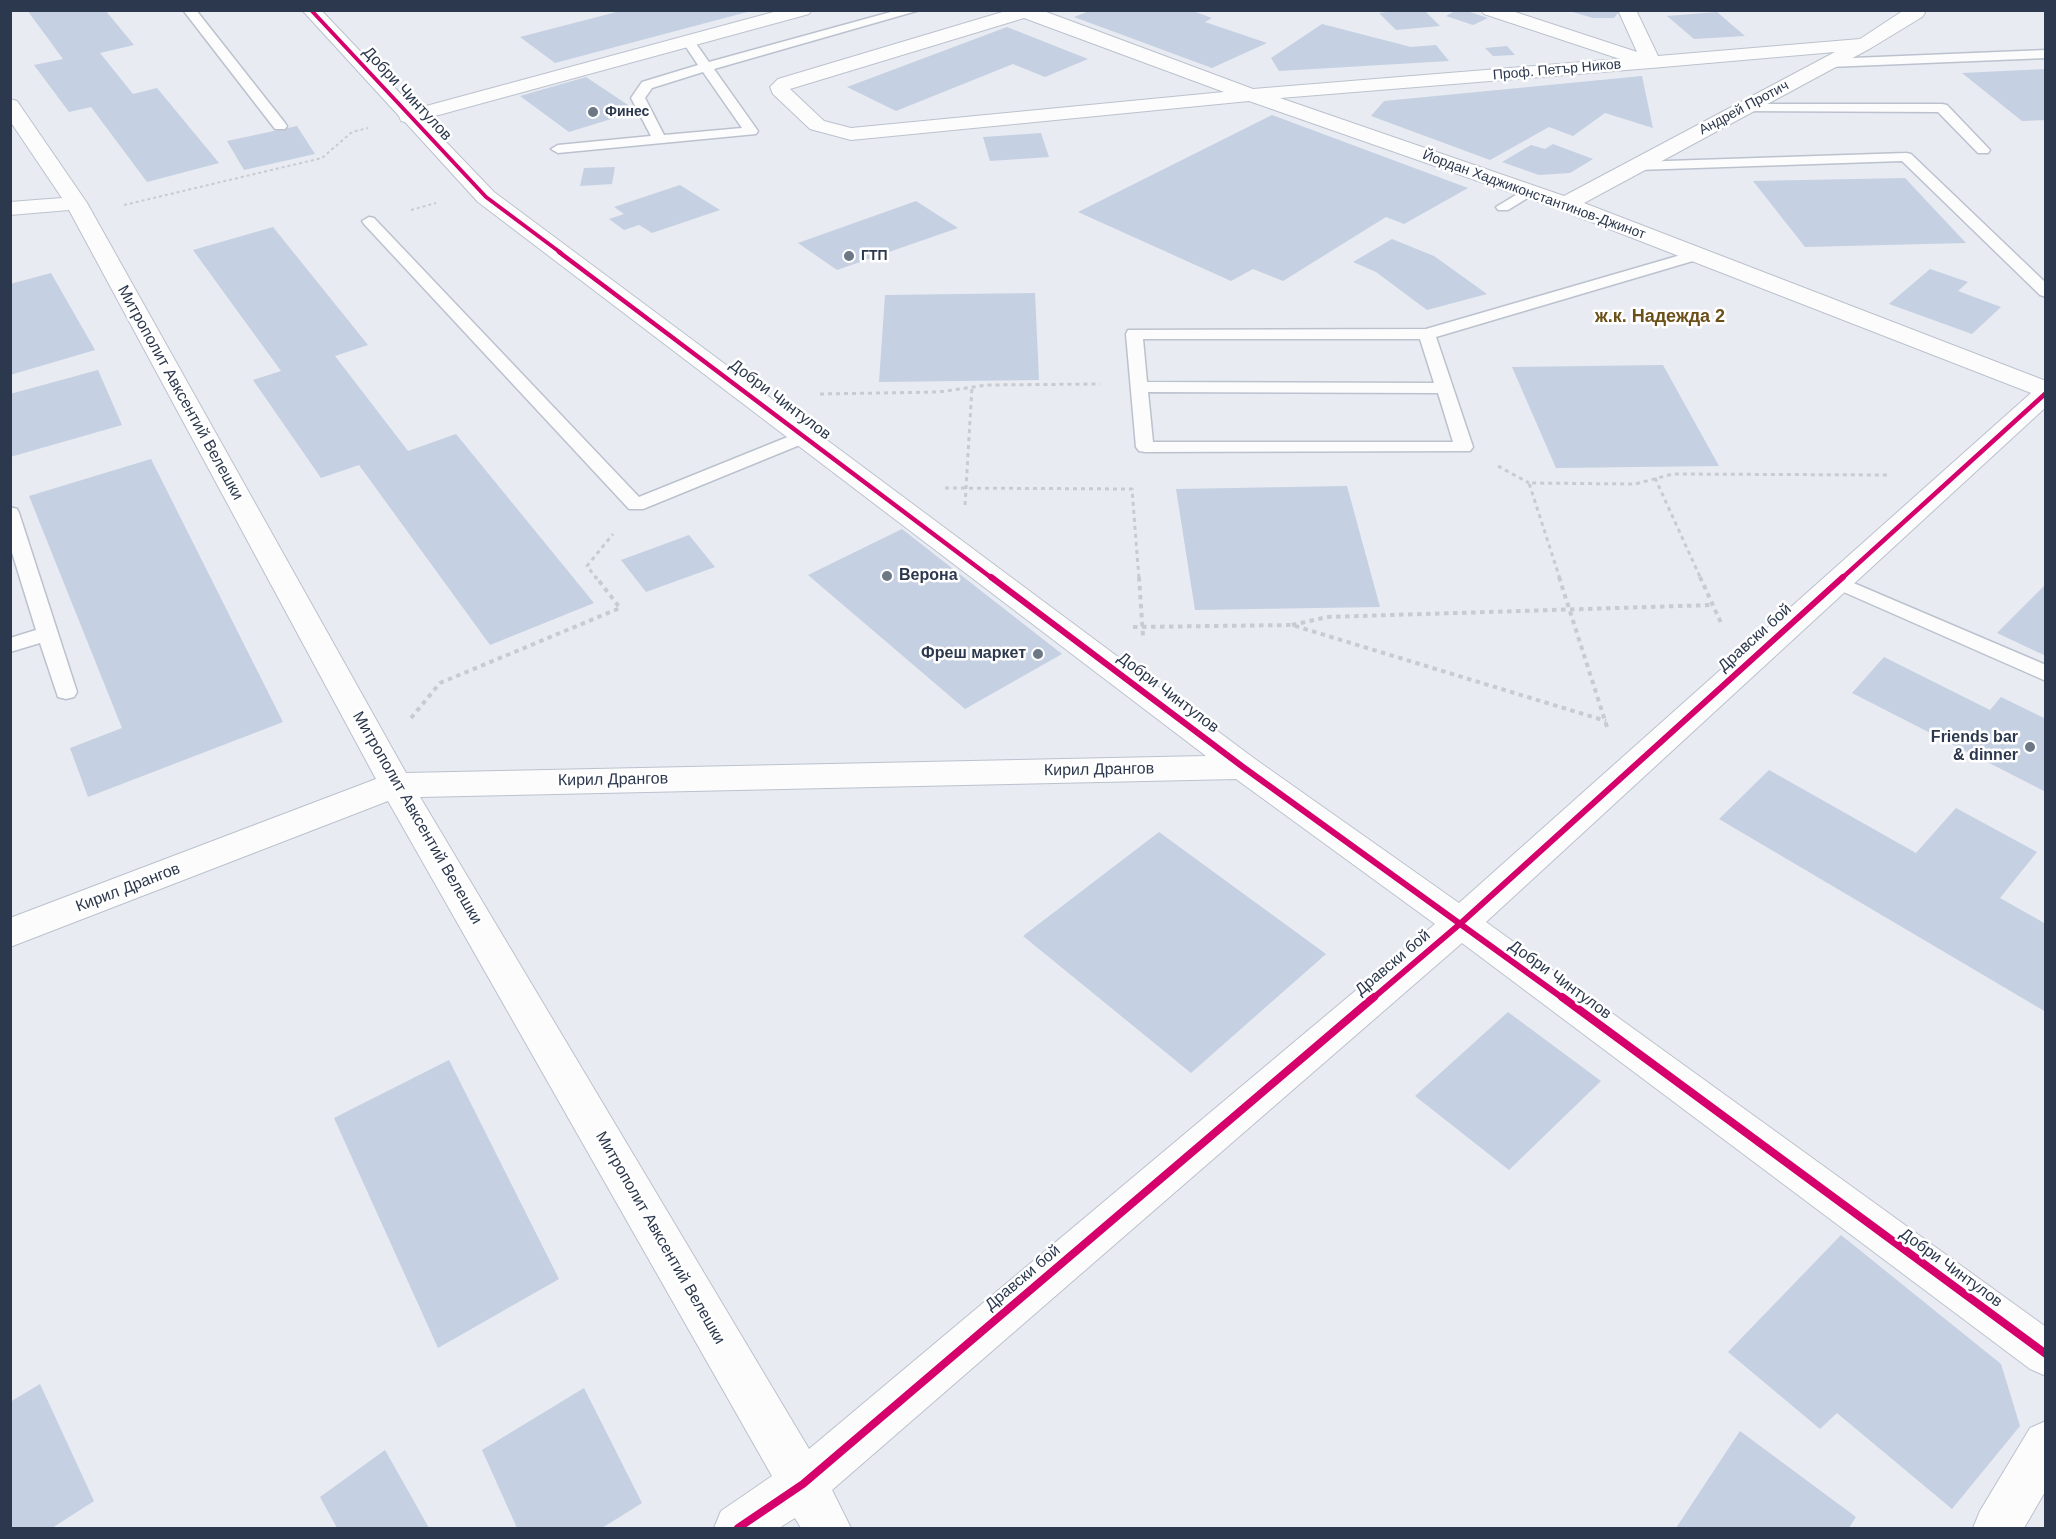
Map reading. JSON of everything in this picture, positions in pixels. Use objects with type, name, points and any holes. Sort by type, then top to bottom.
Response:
[{"type":"street","name":"Добри Чинтулов","points":[[311,10],[408,117],[480,191],[1243,767],[1461,923],[2046,1354]]},
{"type":"street","points":[[408,117],[803,10]]},
{"type":"street","points":[[1490,10],[1651,62]]},
{"type":"street","points":[[1627,10],[1651,62]]},
{"type":"street","name":"Андрей Протич","points":[[1566,204],[1864,44],[1916,13],[1913,10]]},
{"type":"street","name":"Проф. Петър Ников","points":[[1025,11],[785,83],[780,90],[817,126],[850,134],[1251,95],[1864,44]]},
{"type":"street","name":"Йордан Хаджиконстантинов-Джинот","points":[[1025,11],[1251,95],[1566,204],[2046,392]]},
{"type":"street","name":"Митрополит Авксентий Велешки","points":[[10,105],[79,209],[388,770],[827,1528]]},
{"type":"street","points":[[10,209],[79,209]]},
{"type":"street","name":"Дравски бой","points":[[738,1528],[803,1484],[1461,923],[2046,392]]},
{"type":"street","name":"Кирил Дрангов","points":[[10,933],[388,770],[1243,767]]},
{"type":"street","points":[[1997,1528],[2046,1444]]},
{"type":"lane","points":[[189,10],[280,126]]},
{"type":"lane","points":[[660,140],[638,98],[647,85],[661,79],[914,10]]},
{"type":"lane","points":[[558,149],[751,131],[704,67],[688,41]]},
{"type":"lane","points":[[1828,63],[2046,54]]},
{"type":"lane","points":[[1745,108],[1942,108],[1983,150]]},
{"type":"lane","points":[[1637,166],[1906,157],[2046,292]]},
{"type":"lane","points":[[1503,207],[1529,191]]},
{"type":"lane","points":[[369,221],[636,505],[806,436]]},
{"type":"lane","points":[[1427,334],[1464,447],[1145,447],[1134,334],[1427,334],[1698,255]]},
{"type":"lane","points":[[1140,385],[1444,388]]},
{"type":"lane","points":[[10,513],[66,692]]},
{"type":"lane","points":[[1838,582],[2046,674]]},
{"type":"lane","points":[[10,645],[48,633]]},
{"type":"path","points":[[79,209],[321,158],[352,132],[408,117]]},
{"type":"path","points":[[369,221],[480,191]]},
{"type":"path","points":[[750,394],[939,392],[987,385],[1140,385]]},
{"type":"path","points":[[962,553],[972,387]]},
{"type":"path","points":[[1623,776],[1529,483],[1635,484],[1673,474],[1954,476]]},
{"type":"path","points":[[1655,478],[1742,668]]},
{"type":"path","points":[[876,488],[1132,489],[1147,694]]},
{"type":"path","points":[[388,770],[440,683],[620,608],[587,566],[636,505]]},
{"type":"path","points":[[1060,628],[1292,626],[1327,617],[1713,605]]},
{"type":"path","points":[[1292,626],[1664,739]]},
{"type":"building","points":[[27,10],[105,10],[134,45],[100,53],[133,94],[157,88],[219,163],[147,182],[91,107],[69,112],[34,65],[63,59]]},
{"type":"building","points":[[624,10],[751,11],[555,63],[520,37]]},
{"type":"building","points":[[1092,10],[1190,10],[1212,18],[1205,22],[1267,43],[1212,68],[1074,17]]},
{"type":"building","points":[[1424,10],[1440,26],[1396,30],[1379,13]]},
{"type":"building","points":[[1457,10],[1488,18],[1473,25],[1446,16]]},
{"type":"building","points":[[1566,10],[1620,10],[1614,18],[1593,18]]},
{"type":"building","points":[[1717,12],[1745,36],[1694,39],[1667,16]]},
{"type":"building","points":[[1322,24],[1411,47],[1436,45],[1449,61],[1279,71],[1271,58]]},
{"type":"building","points":[[1007,27],[1088,59],[1045,77],[1013,64],[896,111],[847,87]]},
{"type":"building","points":[[1507,46],[1515,55],[1493,56],[1485,48]]},
{"type":"building","points":[[2046,69],[2046,120],[2022,121],[1962,73]]},
{"type":"building","points":[[1642,76],[1653,128],[1605,113],[1573,136],[1549,127],[1490,160],[1371,116],[1384,101]]},
{"type":"building","points":[[586,77],[637,111],[569,132],[520,96]]},
{"type":"building","points":[[1272,115],[1468,188],[1404,224],[1386,217],[1283,281],[1253,269],[1231,281],[1078,212]]},
{"type":"building","points":[[297,126],[315,154],[244,170],[227,141]]},
{"type":"building","points":[[1041,133],[1049,157],[990,161],[983,137]]},
{"type":"building","points":[[1553,144],[1593,159],[1570,173],[1539,175],[1502,162],[1531,145],[1545,149]]},
{"type":"building","points":[[615,167],[612,184],[580,186],[584,168]]},
{"type":"building","points":[[1905,178],[1966,243],[1805,247],[1753,181]]},
{"type":"building","points":[[680,185],[720,210],[652,233],[639,225],[624,230],[609,219],[624,214],[614,207]]},
{"type":"building","points":[[916,201],[958,228],[837,270],[798,243]]},
{"type":"building","points":[[273,227],[368,345],[335,356],[408,451],[456,434],[594,603],[490,645],[359,465],[321,478],[253,380],[281,371],[193,250]]},
{"type":"building","points":[[1392,239],[1434,256],[1487,294],[1427,310],[1376,272],[1353,262]]},
{"type":"building","points":[[1930,269],[1968,282],[1958,291],[2001,307],[1972,334],[1889,304]]},
{"type":"building","points":[[51,273],[95,350],[10,375],[10,284]]},
{"type":"building","points":[[1035,293],[1039,380],[879,382],[885,295]]},
{"type":"building","points":[[1663,365],[1719,466],[1556,468],[1512,367]]},
{"type":"building","points":[[98,370],[122,425],[10,457],[10,394]]},
{"type":"building","points":[[151,459],[283,722],[88,797],[70,748],[122,728],[29,496]]},
{"type":"building","points":[[1347,486],[1380,607],[1195,610],[1176,489]]},
{"type":"building","points":[[902,529],[1062,654],[965,709],[808,575]]},
{"type":"building","points":[[689,535],[715,567],[646,592],[621,560]]},
{"type":"building","points":[[2046,584],[2046,656],[1997,633]]},
{"type":"building","points":[[1884,657],[1990,710],[2001,697],[2046,719],[2046,792],[1852,693]]},
{"type":"building","points":[[1769,770],[1916,853],[1956,808],[2037,852],[2000,898],[2046,924],[2046,1012],[1719,819]]},
{"type":"building","points":[[1159,832],[1326,954],[1191,1073],[1023,936]]},
{"type":"building","points":[[1508,1012],[1601,1081],[1509,1170],[1415,1096]]},
{"type":"building","points":[[449,1060],[559,1279],[438,1348],[334,1118]]},
{"type":"building","points":[[1841,1235],[2001,1364],[2020,1426],[1952,1509],[1837,1413],[1820,1429],[1728,1352]]},
{"type":"building","points":[[40,1384],[94,1501],[52,1528],[10,1528],[10,1402]]},
{"type":"building","points":[[584,1388],[642,1503],[602,1528],[517,1528],[482,1450]]},
{"type":"building","points":[[1740,1431],[1856,1517],[1849,1528],[1676,1528]]},
{"type":"building","points":[[385,1450],[429,1528],[337,1528],[320,1497]]},
{"type":"cycle path","points":[[311,10],[486,197],[1243,767],[1461,923],[2046,1354]]},
{"type":"cycle path","points":[[738,1528],[803,1484],[1461,923],[2046,393]]},
{"type":"place","name":"Финес","points":[[593,112]]},
{"type":"place","name":"ГТП","points":[[849,256]]},
{"type":"place","name":"Верона","points":[[887,576]]},
{"type":"place","name":"Фреш маркет","points":[[1038,654]]},
{"type":"place","name":"Friends bar & dinner","points":[[2030,747]]},
{"type":"district","name":"ж.к. Надежда 2","points":[[1660,317]]}]
